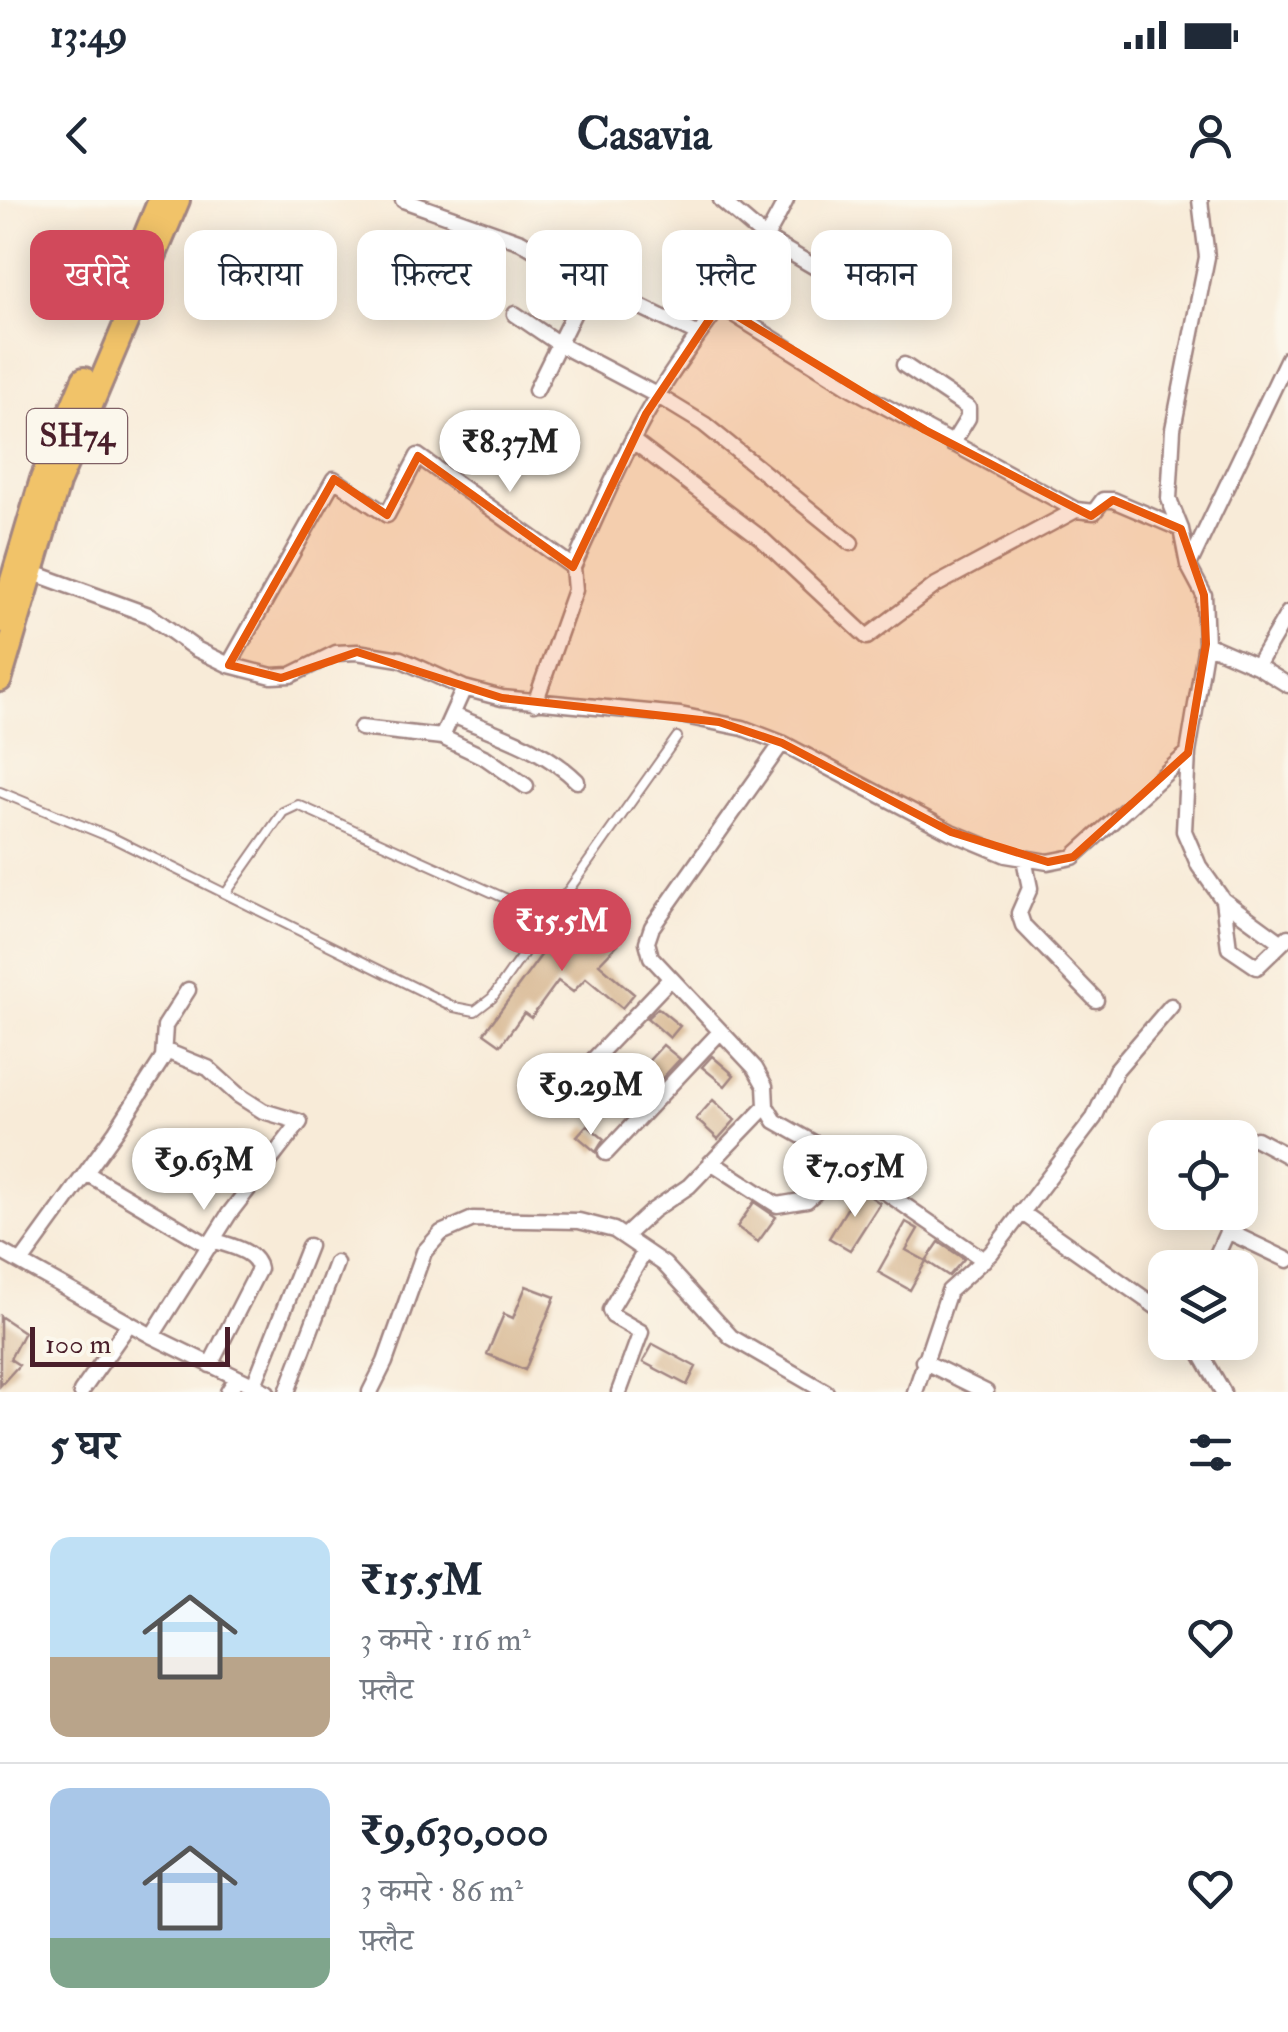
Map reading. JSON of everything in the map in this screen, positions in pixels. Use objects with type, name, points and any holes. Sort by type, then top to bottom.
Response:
[{"type":"main road","name":"SH74","points":[[0,621],[42,479],[160,200]]},
{"type":"main road","name":"SH74","points":[[0,680],[58,482],[178,200]]},
{"type":"street","points":[[403,200],[504,235],[526,247]]},
{"type":"street","points":[[771,230],[786,200]]},
{"type":"street","points":[[1200,200],[1207,257],[1173,429],[1169,499],[1181,529],[1188,565],[1204,596],[1206,644],[1188,754],[1184,830],[1199,866],[1223,900],[1285,940],[1260,967],[1250,965],[1227,944],[1223,900]]},
{"type":"street","points":[[714,201],[756,230]]},
{"type":"street","points":[[642,308],[697,334]]},
{"type":"street","points":[[515,314],[559,344],[704,424],[851,543]]},
{"type":"street","points":[[536,390],[571,320]]},
{"type":"street","points":[[535,703],[575,590],[573,567],[658,396],[708,320]]},
{"type":"street","points":[[744,320],[853,388],[1076,510],[1094,512],[1103,500],[1113,500],[1181,529]]},
{"type":"street","points":[[1188,565],[1288,358]]},
{"type":"street","points":[[904,366],[968,408],[968,418],[952,444]]},
{"type":"street","points":[[634,441],[761,538],[867,637],[936,585],[1076,510]]},
{"type":"street","points":[[229,664],[334,479],[387,516],[418,456],[573,567]]},
{"type":"street","points":[[30,572],[148,615],[196,649],[229,664],[281,678],[336,652],[357,652],[400,659],[464,688],[535,703],[693,717],[742,728],[782,743],[952,832],[1024,859],[1048,862],[1073,857],[1188,754]]},
{"type":"street","points":[[1257,666],[1288,613]]},
{"type":"street","points":[[1206,644],[1257,666],[1288,685]]},
{"type":"street","points":[[442,737],[464,688]]},
{"type":"street","points":[[453,715],[539,752],[561,765],[577,781]]},
{"type":"street","points":[[361,728],[442,737],[486,758],[526,786]]},
{"type":"street","points":[[782,743],[648,934],[651,957],[762,1078],[766,1106],[775,1121],[814,1143],[984,1260]]},
{"type":"street","points":[[1024,859],[1030,888],[1019,913],[1022,925],[1096,1000]]},
{"type":"street","points":[[574,1080],[670,979]]},
{"type":"street","points":[[22,1261],[86,1173],[166,1051],[165,1026],[188,990]]},
{"type":"street","points":[[915,1392],[949,1291],[984,1260],[1094,1118],[1116,1070],[1171,1006]]},
{"type":"street","points":[[606,1154],[720,1032]]},
{"type":"street","points":[[152,1336],[229,1214],[300,1122],[263,1111],[208,1068],[166,1051]]},
{"type":"street","points":[[625,1236],[652,1210],[690,1186],[766,1106]]},
{"type":"street","points":[[1258,1140],[1288,1156]]},
{"type":"street","points":[[711,1162],[777,1205],[807,1200],[844,1166]]},
{"type":"street","points":[[86,1173],[212,1243],[258,1261],[259,1269],[210,1365]]},
{"type":"street","points":[[1020,1212],[1148,1301]]},
{"type":"street","points":[[370,1392],[385,1362],[424,1252],[441,1233],[472,1219],[579,1221],[625,1236],[664,1264],[731,1337],[826,1392]]},
{"type":"street","points":[[1219,1250],[1227,1231],[1288,1260]]},
{"type":"street","points":[[0,1251],[129,1324],[260,1389],[309,1246]]},
{"type":"street","points":[[619,1392],[642,1336],[610,1310],[645,1251]]},
{"type":"street","points":[[287,1392],[336,1263]]},
{"type":"street","points":[[81,1392],[129,1324]]},
{"type":"street","points":[[923,1360],[986,1392]]},
{"type":"street","points":[[1205,1360],[1223,1392]]},
{"type":"street","points":[[228,1392],[238,1378]]},
{"type":"lane","points":[[0,792],[115,839],[466,1011],[475,1011],[492,998],[678,738]]},
{"type":"lane","points":[[226,893],[283,812],[298,805],[549,918]]},
{"type":"highlighted area","points":[[719,305],[925,430],[1091,516],[1113,500],[1181,529],[1204,595],[1206,644],[1188,753],[1073,857],[1048,862],[951,832],[782,743],[719,722],[502,698],[357,652],[281,678],[229,665],[334,479],[387,515],[418,456],[573,567],[646,414]]},
{"type":"building","points":[[572,913],[618,944],[599,964],[634,994],[622,1008],[586,978],[573,992],[558,981],[531,1018],[524,1013],[501,1045],[484,1033]]},
{"type":"building","points":[[658,1008],[680,1026],[670,1038],[647,1018]]},
{"type":"building","points":[[663,1045],[680,1059],[651,1090],[635,1076]]},
{"type":"building","points":[[712,1056],[734,1075],[725,1086],[702,1067]]},
{"type":"building","points":[[713,1100],[735,1120],[718,1139],[696,1119]]},
{"type":"building","points":[[587,1125],[604,1139],[596,1152],[577,1136]]},
{"type":"building","points":[[859,1189],[880,1203],[850,1250],[829,1238]]},
{"type":"building","points":[[754,1202],[776,1217],[758,1242],[737,1227]]},
{"type":"building","points":[[906,1222],[918,1229],[906,1250],[926,1261],[910,1290],[878,1272]]},
{"type":"building","points":[[939,1242],[964,1259],[949,1276],[926,1261]]},
{"type":"building","points":[[526,1286],[555,1297],[525,1370],[487,1354],[504,1314],[513,1318]]},
{"type":"building","points":[[0,1316],[24,1332],[10,1359],[19,1365],[0,1386]]},
{"type":"building","points":[[653,1344],[696,1367],[687,1385],[643,1362]]}]
